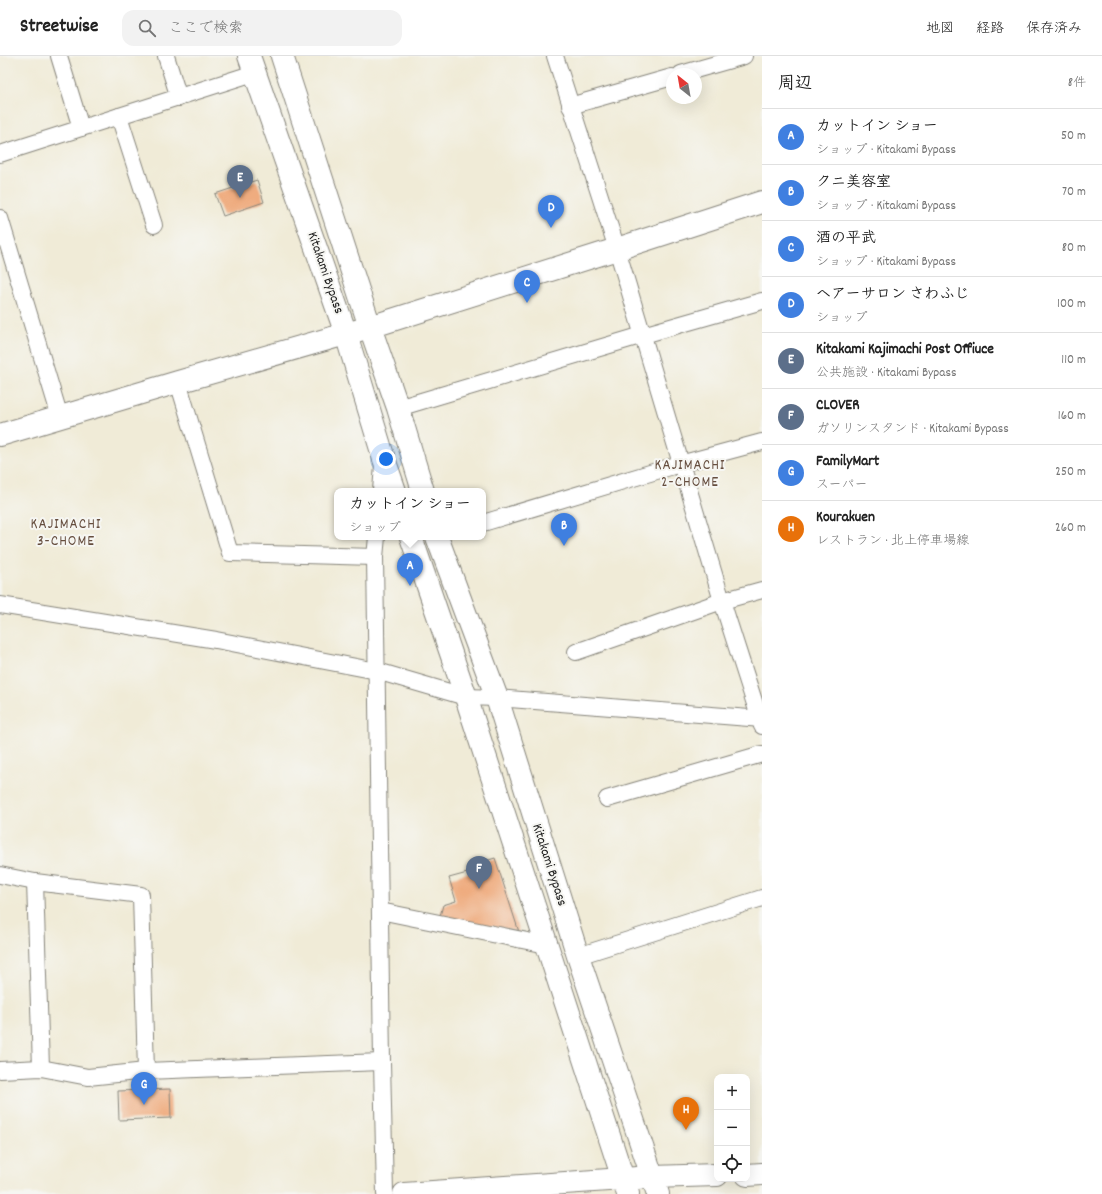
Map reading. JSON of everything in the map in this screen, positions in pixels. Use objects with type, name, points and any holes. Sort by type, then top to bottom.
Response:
[{"type":"main road","name":"Kitakami Bypass","points":[[282,56],[370,327],[398,408],[422,488]]},
{"type":"main road","name":"Kitakami Bypass","points":[[252,64],[346,334],[394,488]]},
{"type":"main road","points":[[0,436],[178,382],[370,327],[762,202]]},
{"type":"main road","name":"Kitakami Bypass","points":[[412,540],[466,697],[626,1187]]},
{"type":"main road","name":"Kitakami Bypass","points":[[439,540],[497,698],[578,956],[655,1186]]},
{"type":"main road","points":[[750,1175],[762,1174]]},
{"type":"main road","points":[[404,1194],[655,1186],[714,1176]]},
{"type":"street","points":[[59,56],[81,128]]},
{"type":"street","points":[[166,56],[179,98]]},
{"type":"street","points":[[0,605],[216,640],[377,671],[466,697],[497,698],[761,722],[680,464],[617,249],[555,56]]},
{"type":"street","points":[[702,68],[744,56]]},
{"type":"street","points":[[0,154],[179,98],[252,64]]},
{"type":"street","points":[[570,106],[666,79]]},
{"type":"street","points":[[118,116],[154,225]]},
{"type":"street","points":[[0,218],[60,417]]},
{"type":"street","points":[[398,408],[762,301]]},
{"type":"street","points":[[178,382],[230,552],[375,557]]},
{"type":"street","points":[[486,522],[680,464],[762,442]]},
{"type":"street","points":[[381,488],[384,459]]},
{"type":"street","points":[[377,540],[375,557],[382,1062],[386,1194]]},
{"type":"street","points":[[576,652],[722,601],[762,590]]},
{"type":"street","points":[[607,799],[762,754]]},
{"type":"street","points":[[0,876],[140,896],[146,1071]]},
{"type":"street","points":[[35,882],[41,1068]]},
{"type":"street","points":[[578,956],[762,898]]},
{"type":"street","points":[[380,910],[547,945]]},
{"type":"street","points":[[0,1070],[41,1068],[88,1077],[146,1071],[382,1062]]},
{"type":"building","points":[[257,180],[264,202],[223,216],[215,194]]},
{"type":"building","points":[[495,858],[519,932],[440,916],[443,905],[456,901],[449,878],[471,872],[469,866]]},
{"type":"building","points":[[170,1089],[171,1118],[119,1120],[118,1091]]},
{"type":"place","name":"Kitakami Kajimachi Post Offiuce","points":[[240,198]]},
{"type":"place","name":"ヘアーサロン さわふじ","points":[[551,228]]},
{"type":"place","name":"酒の平武","points":[[527,303]]},
{"type":"place","name":"クニ美容室","points":[[564,546]]},
{"type":"place","name":"カットイン ショー","points":[[410,586]]},
{"type":"place","name":"CLOVER","points":[[479,889]]},
{"type":"place","name":"FamilyMart","points":[[144,1105]]},
{"type":"place","name":"Kourakuen","points":[[686,1130]]},
{"type":"district","name":"KAJIMACHI 2-CHOME","points":[[690,474]]},
{"type":"district","name":"KAJIMACHI 3-CHOME","points":[[66,534]]}]
